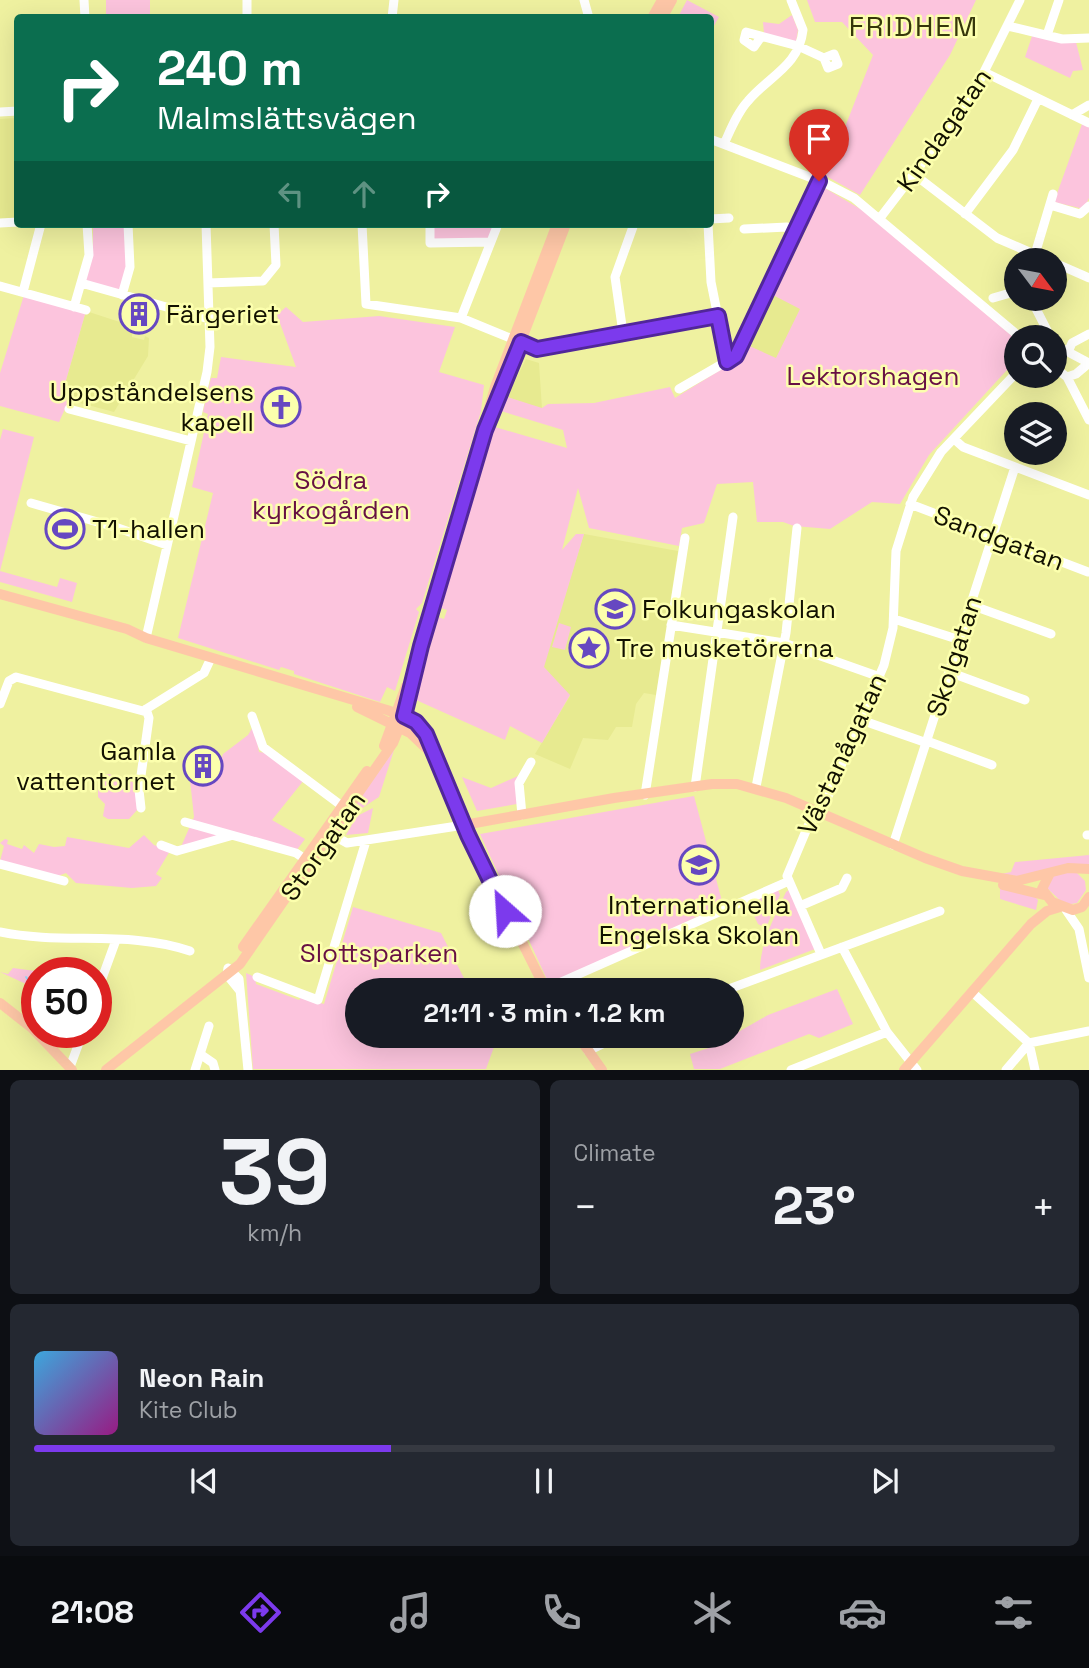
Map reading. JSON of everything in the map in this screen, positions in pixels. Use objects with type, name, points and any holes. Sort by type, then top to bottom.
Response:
[{"type":"main road","points":[[398,720],[485,430],[556,228]]},
{"type":"main road","points":[[517,340],[564,228]]},
{"type":"main road","points":[[0,596],[127,629],[146,638],[398,720],[432,754]]},
{"type":"main road","points":[[236,666],[362,709],[417,724],[428,740],[464,825],[539,978]]},
{"type":"main road","name":"Storgatan","points":[[229,972],[304,859],[328,832],[342,806],[382,750],[398,720]]},
{"type":"main road","name":"Storgatan","points":[[229,972],[388,752],[398,720]]},
{"type":"main road","points":[[464,825],[729,783],[756,787],[819,811],[941,871],[1045,896],[1063,908]]},
{"type":"main road","points":[[873,837],[943,865],[1001,879],[1024,880],[1068,867],[1085,869],[1089,879]]},
{"type":"main road","points":[[1031,924],[1045,896],[1043,882],[1052,871]]},
{"type":"main road","points":[[911,1067],[1031,924],[1047,911],[1079,909],[1088,899]]},
{"type":"main road","points":[[106,1069],[229,972]]},
{"type":"main road","points":[[0,1003],[32,1028],[71,1068]]},
{"type":"main road","points":[[586,1048],[602,1069]]},
{"type":"street","points":[[724,144],[743,107],[788,67],[798,46],[802,25],[791,0]]},
{"type":"street","name":"Kindagatan","points":[[880,218],[915,176],[969,102],[986,73],[1020,0]]},
{"type":"street","points":[[1047,35],[1059,0]]},
{"type":"street","points":[[1009,26],[1065,39],[1089,38]]},
{"type":"street","points":[[761,37],[798,46],[824,58]]},
{"type":"street","points":[[986,73],[1089,123]]},
{"type":"street","points":[[965,215],[1013,150],[1038,99]]},
{"type":"street","points":[[1072,115],[1089,104]]},
{"type":"street","points":[[714,140],[819,181],[854,198],[1006,325]]},
{"type":"street","points":[[915,176],[997,238],[1016,248]]},
{"type":"street","points":[[679,389],[736,356],[819,181]]},
{"type":"street","points":[[1037,248],[1054,194]]},
{"type":"street","points":[[1050,205],[1080,214],[1089,206]]},
{"type":"street","points":[[714,219],[729,218]]},
{"type":"street","points":[[23,292],[40,228]]},
{"type":"street","points":[[74,307],[89,255],[87,228]]},
{"type":"street","points":[[122,295],[130,267],[128,228]]},
{"type":"street","points":[[146,638],[208,362],[206,228]]},
{"type":"street","points":[[208,283],[264,281],[275,265],[274,228]]},
{"type":"street","points":[[362,228],[366,304],[461,318],[537,349],[718,316]]},
{"type":"street","points":[[429,228],[430,243],[491,242]]},
{"type":"street","points":[[461,318],[496,228]]},
{"type":"street","points":[[623,333],[615,277],[633,228]]},
{"type":"street","points":[[708,228],[711,282],[727,362]]},
{"type":"street","points":[[744,229],[796,230]]},
{"type":"street","points":[[1068,269],[1089,278]]},
{"type":"street","points":[[81,284],[209,318]]},
{"type":"street","points":[[0,286],[86,310]]},
{"type":"street","points":[[993,298],[1004,295]]},
{"type":"street","points":[[1089,334],[1072,343],[1068,352],[1089,363],[1076,374],[1067,377],[1089,420]]},
{"type":"street","name":"Västanågatan","points":[[789,881],[787,876],[804,834],[819,811],[880,677],[894,619],[894,566],[910,504],[926,473],[1004,386]]},
{"type":"street","points":[[69,409],[191,441]]},
{"type":"street","points":[[954,439],[963,447],[1089,495]]},
{"type":"street","name":"Skolgatan","points":[[893,845],[1015,467]]},
{"type":"street","points":[[31,503],[167,545]]},
{"type":"street","name":"Sandgatan","points":[[910,504],[1088,572]]},
{"type":"street","points":[[695,787],[733,517]]},
{"type":"street","points":[[756,787],[784,643],[797,528]]},
{"type":"street","points":[[645,795],[685,538]]},
{"type":"street","points":[[971,605],[1051,634]]},
{"type":"street","points":[[894,619],[960,640]]},
{"type":"street","points":[[671,625],[784,643],[880,677]]},
{"type":"street","points":[[0,704],[9,681],[16,677],[143,711],[204,673],[211,658]]},
{"type":"street","points":[[949,672],[1025,701]]},
{"type":"street","points":[[141,808],[139,790],[149,718],[146,709]]},
{"type":"street","points":[[252,716],[263,747],[342,806]]},
{"type":"street","points":[[861,720],[992,765]]},
{"type":"street","points":[[522,816],[519,783],[531,762]]},
{"type":"street","points":[[185,821],[296,853],[304,859]]},
{"type":"street","points":[[328,832],[347,844],[464,825]]},
{"type":"street","points":[[161,845],[177,851],[232,835]]},
{"type":"street","points":[[257,977],[318,1000],[366,841]]},
{"type":"street","points":[[0,864],[64,881]]},
{"type":"street","points":[[800,906],[842,888],[846,878]]},
{"type":"street","points":[[572,978],[789,881],[821,954]]},
{"type":"street","points":[[1079,929],[1088,899]]},
{"type":"street","points":[[1063,908],[1079,929],[1089,978]]},
{"type":"street","points":[[744,983],[940,911]]},
{"type":"street","points":[[0,932],[68,940],[162,943],[190,951]]},
{"type":"street","points":[[110,957],[116,940]]},
{"type":"street","points":[[842,947],[887,1032],[911,1067]]},
{"type":"street","points":[[229,972],[240,991],[248,1069]]},
{"type":"street","points":[[972,992],[1029,1043],[1035,1069]]},
{"type":"street","points":[[195,1069],[209,1026]]},
{"type":"street","points":[[1006,1069],[1029,1043],[1089,1031]]},
{"type":"street","points":[[790,1069],[887,1032]]},
{"type":"street","points":[[71,1068],[78,1048]]},
{"type":"street","points":[[588,1051],[594,1048]]},
{"type":"street","points":[[200,1054],[213,1063],[215,1069]]},
{"type":"shaded area","points":[[14,118],[14,219],[0,220],[0,119]]},
{"type":"shaded area","points":[[769,293],[801,308],[776,359],[745,344]]},
{"type":"shaded area","points":[[86,311],[132,326],[132,337],[144,340],[145,336],[149,338],[148,356],[114,412],[69,400],[62,394]]},
{"type":"shaded area","points":[[526,359],[539,363],[542,409],[507,397]]},
{"type":"shaded area","name":"Folkungaskolan","points":[[584,534],[678,551],[656,695],[644,693],[636,704],[632,727],[616,727],[608,740],[583,738],[570,769],[535,754],[570,696],[543,667]]},
{"type":"green space","points":[[106,0],[150,0],[150,14],[106,14]]},
{"type":"green space","points":[[687,0],[713,14],[680,14]]},
{"type":"green space","points":[[807,0],[976,0],[950,55],[860,195],[826,176],[873,55],[842,22],[815,22]]},
{"type":"green space","points":[[792,15],[798,30],[796,42],[764,34],[763,22],[779,24]]},
{"type":"green space","points":[[1032,36],[1076,42],[1083,70],[1073,71],[1070,78],[1025,57]]},
{"type":"green space","points":[[1082,124],[1089,127],[1089,198],[1084,209],[1054,202]]},
{"type":"green space","name":"Lektorshagen","points":[[823,187],[862,210],[1004,329],[1004,373],[929,455],[900,504],[872,502],[830,529],[794,526],[783,522],[757,522],[753,482],[717,484],[704,523],[682,528],[679,546],[589,528],[578,488],[562,550],[576,534],[584,534],[544,667],[570,695],[542,743],[510,726],[505,740],[416,700],[438,617],[444,619],[447,610],[441,608],[495,427],[567,448],[563,430],[501,411],[507,397],[542,408],[548,404],[594,403],[670,387],[675,398],[738,359],[745,344],[776,358],[800,309],[769,293],[789,254],[771,292],[775,294],[808,226],[804,224]]},
{"type":"green space","points":[[93,228],[128,228],[130,267],[122,293],[85,282],[93,253]]},
{"type":"green space","points":[[432,228],[493,228],[489,239],[433,241]]},
{"type":"green space","points":[[24,295],[86,311],[62,394],[69,400],[59,422],[0,406],[0,373]]},
{"type":"green space","name":"Södra kyrkogården","points":[[286,307],[303,322],[379,316],[455,327],[439,372],[484,385],[481,411],[422,603],[416,609],[419,612],[395,691],[387,687],[380,702],[294,674],[294,671],[281,667],[279,670],[178,638],[213,493],[192,487],[208,414],[203,412],[211,378],[217,378],[221,357],[296,367],[277,315]]},
{"type":"green space","points":[[3,429],[34,437],[0,571],[0,440]]},
{"type":"green space","points":[[0,571],[57,587],[60,578],[77,583],[72,602],[0,582]]},
{"type":"green space","points":[[559,623],[571,627],[565,650],[552,647]]},
{"type":"green space","points":[[254,725],[259,752],[267,753],[304,780],[272,820],[305,839],[296,851],[231,833],[180,849],[194,817],[190,780],[212,784],[223,754],[248,735]]},
{"type":"green space","points":[[394,750],[379,797],[356,812],[339,836],[338,830]]},
{"type":"green space","points":[[109,774],[136,783],[138,809],[129,819],[108,819],[103,816],[105,804],[98,797],[98,781],[103,775]]},
{"type":"green space","points":[[518,776],[517,804],[477,811],[462,777],[491,788]]},
{"type":"green space","points":[[694,796],[723,905],[562,978],[546,978],[480,834]]},
{"type":"green space","points":[[373,808],[368,833],[346,835],[357,816]]},
{"type":"green space","points":[[144,835],[154,845],[170,851],[156,874],[162,878],[156,886],[132,888],[76,883],[66,873],[58,876],[0,861],[4,846],[0,843],[5,839],[8,840],[7,844],[22,849],[24,845],[34,853],[39,844],[65,846],[67,837],[129,848]]},
{"type":"green space","points":[[1089,855],[1089,865],[1023,877],[1001,874],[1011,872],[1015,862]]},
{"type":"green space","points":[[1059,873],[1077,873],[1085,881],[1086,890],[1077,903],[1065,905],[1047,888],[1051,878]]},
{"type":"green space","points":[[790,889],[815,949],[760,970],[769,930],[786,892]]},
{"type":"green space","points":[[1000,889],[1032,894],[1038,900],[1036,910],[1000,899]]},
{"type":"green space","points":[[778,890],[780,895],[766,928],[758,924],[748,903]]},
{"type":"green space","name":"Slottsparken","points":[[353,907],[441,933],[464,978],[345,978],[345,1048],[494,1048],[486,1069],[253,1069],[246,973],[255,977],[256,984],[299,1000],[301,997],[324,1004]]},
{"type":"green space","points":[[13,968],[21,969],[21,982],[0,972],[8,974]]},
{"type":"green space","points":[[837,989],[853,1024],[819,1038],[809,1034],[720,1069],[694,1069],[690,1054],[709,1048],[744,1048],[744,1029],[768,1015]]},
{"type":"place","name":"Färgeriet","points":[[139,314]]},
{"type":"place","name":"Uppståndelsens kapell","points":[[281,407]]},
{"type":"place","name":"T1-hallen","points":[[65,529]]},
{"type":"place","name":"Folkungaskolan","points":[[615,609]]},
{"type":"place","name":"Tre musketörerna","points":[[589,648]]},
{"type":"place","name":"Gamla vattentornet","points":[[203,766]]},
{"type":"place","name":"Internationella Engelska Skolan","points":[[699,865]]},
{"type":"district","name":"FRIDHEM","points":[[914,26]]},
{"type":"route","points":[[505,911],[468,835],[432,754],[426,734],[416,722],[404,716],[421,646],[485,430],[521,342],[537,349],[718,316],[727,362],[736,356],[819,181]]}]
